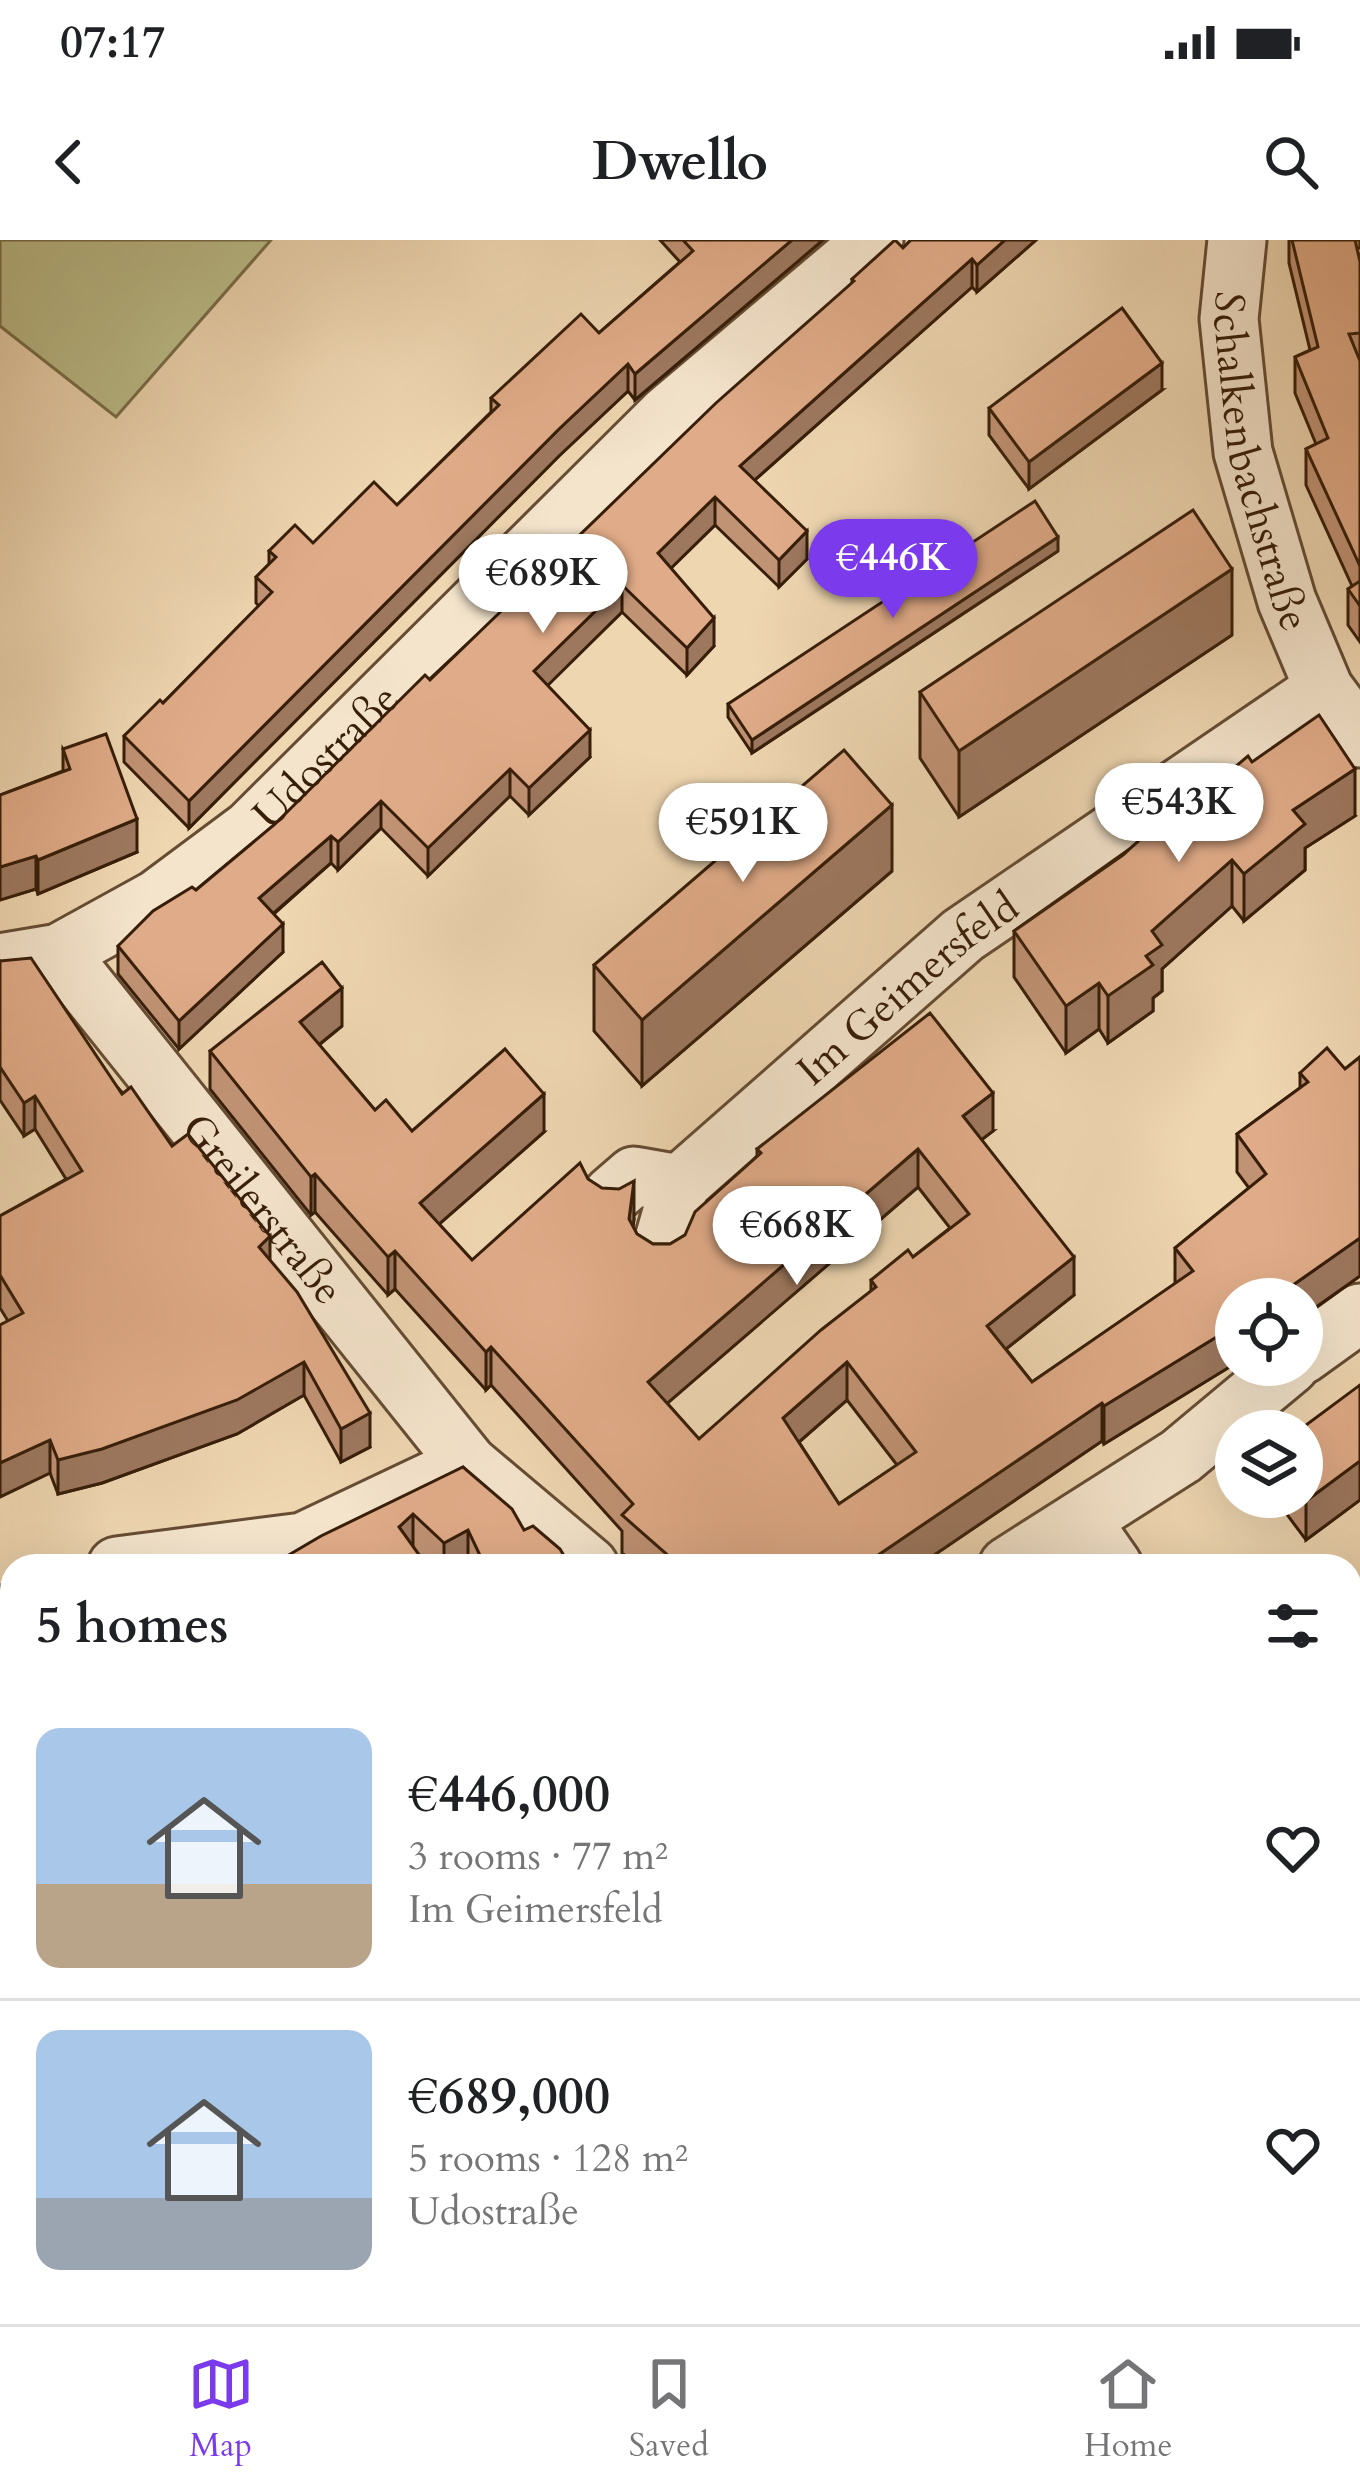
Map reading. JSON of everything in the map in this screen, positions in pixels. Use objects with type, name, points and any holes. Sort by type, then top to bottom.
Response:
[{"type":"street","name":"Udostraße","points":[[0,963],[59,953],[157,899],[251,829],[668,414],[874,240]]},
{"type":"street","name":"Schalkenbachstraße","points":[[1237,240],[1229,319],[1244,452],[1287,601],[1324,688],[1360,738]]},
{"type":"street","name":"Im Geimersfeld","points":[[680,1184],[963,935],[1324,688]]},
{"type":"street","name":"Greilerstraße","points":[[59,953],[468,1464],[575,1554]]},
{"type":"street","points":[[612,1195],[634,1175],[680,1184],[661,1250]]},
{"type":"street","points":[[1323,1339],[1360,1312]]},
{"type":"street","points":[[1027,1554],[1181,1456],[1265,1386]]},
{"type":"street","points":[[210,1554],[303,1542],[468,1464]]},
{"type":"street","points":[[1081,1520],[1105,1554]]},
{"type":"green space","points":[[0,240],[271,240],[116,417],[0,326]]},
{"type":"building","points":[[683,240],[792,240],[635,374],[628,364],[189,801],[124,736],[272,592],[256,577],[276,557],[269,551],[295,525],[313,543],[374,482],[397,505],[499,405],[491,398],[581,314],[599,333],[693,251]]},
{"type":"building","points":[[895,240],[903,248],[911,240],[1005,240],[977,265],[972,259],[740,466],[807,531],[779,560],[715,497],[658,553],[714,618],[687,648],[622,585],[534,671],[590,730],[529,788],[510,769],[428,848],[381,801],[338,842],[331,836],[259,898],[283,924],[179,1021],[118,946],[153,911],[192,887],[196,890],[274,825],[425,675],[430,680],[716,403]]},
{"type":"building","points":[[1292,240],[1355,240],[1360,262],[1360,333],[1349,334],[1360,361],[1360,566],[1306,449],[1328,438],[1295,357],[1318,347]]},
{"type":"building","points":[[1122,308],[1162,363],[1029,462],[989,408]]},
{"type":"building","points":[[1035,501],[1058,537],[752,740],[728,704]]},
{"type":"building","points":[[1193,510],[1232,569],[959,751],[920,692]]},
{"type":"building","points":[[1360,581],[1360,606],[1348,589]]},
{"type":"building","points":[[1319,715],[1355,769],[1293,810],[1305,824],[1244,874],[1232,860],[1152,931],[1162,945],[1146,956],[1153,965],[1108,996],[1099,983],[1066,1006],[1014,931],[1123,855],[1182,801],[1188,807],[1248,756],[1252,762]]},
{"type":"building","points":[[106,734],[137,819],[38,860],[36,856],[0,867],[0,795],[70,769],[63,749]]},
{"type":"building","points":[[844,750],[892,805],[642,1020],[594,965]]},
{"type":"building","points":[[31,958],[122,1094],[131,1087],[172,1146],[188,1134],[270,1236],[259,1247],[297,1292],[370,1413],[341,1429],[304,1362],[237,1400],[102,1449],[58,1460],[50,1440],[0,1463],[0,1325],[23,1313],[0,1275],[0,1216],[82,1171],[35,1096],[24,1103],[0,1067],[0,961]]},
{"type":"building","points":[[322,962],[342,988],[300,1022],[375,1110],[386,1100],[412,1131],[505,1049],[544,1094],[420,1203],[472,1260],[580,1163],[588,1179],[602,1188],[619,1189],[634,1181],[629,1219],[637,1234],[653,1244],[670,1244],[685,1235],[695,1212],[761,1153],[757,1149],[930,1013],[993,1093],[963,1116],[1074,1257],[987,1326],[1032,1382],[1193,1271],[1175,1248],[1266,1174],[1237,1134],[1308,1082],[1300,1073],[1327,1048],[1345,1069],[1360,1057],[1360,1238],[1303,1278],[1215,1278],[1215,1338],[1102,1403],[880,1554],[666,1554],[622,1515],[633,1504],[491,1347],[486,1352],[395,1251],[388,1257],[315,1174],[311,1177],[210,1051]],"holes":[[[918,1149],[969,1214],[913,1257],[908,1250],[871,1280],[876,1287],[699,1439],[648,1382]],[[847,1362],[916,1452],[839,1504],[783,1418]]]},
{"type":"building","points":[[1360,1385],[1360,1461],[1323,1488],[1323,1412]]},
{"type":"building","points":[[463,1467],[512,1509],[524,1530],[533,1526],[563,1554],[479,1554],[468,1530],[444,1543],[413,1514],[399,1527],[419,1554],[290,1554]]}]
